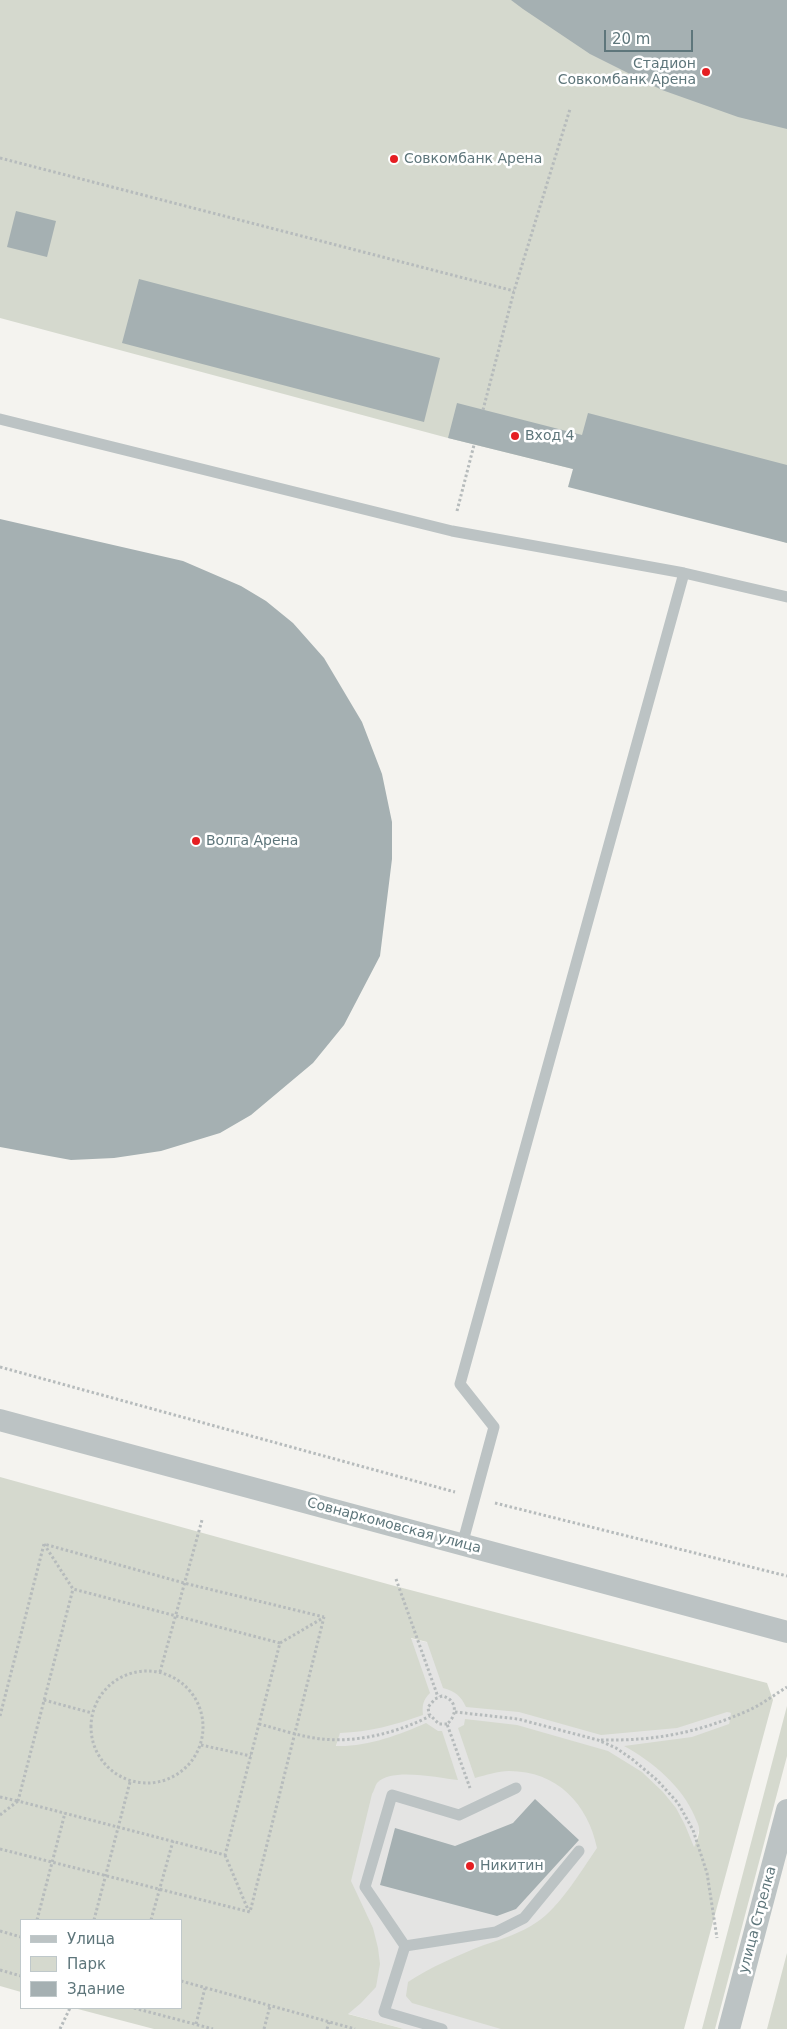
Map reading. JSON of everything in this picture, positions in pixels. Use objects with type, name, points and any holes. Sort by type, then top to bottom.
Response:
[{"type":"street","name":"Совнаркомовская улица","points":[[0,1420],[787,1632]]},
{"type":"street","name":"улица Стрелка","points":[[729,2029],[787,1810]]},
{"type":"lane","points":[[0,419],[452,531],[684,573],[787,597]]},
{"type":"lane","points":[[462,1545],[494,1427],[460,1384],[684,573]]},
{"type":"lane","points":[[405,1946],[365,1887],[392,1795],[459,1815],[516,1788]]},
{"type":"lane","points":[[405,1946],[496,1932],[524,1918],[579,1851]]},
{"type":"lane","points":[[405,1946],[384,2012],[442,2029]]},
{"type":"path","points":[[483,410],[514,291],[570,108]]},
{"type":"path","points":[[0,158],[514,291]]},
{"type":"path","points":[[452,531],[474,445]]},
{"type":"path","points":[[0,1368],[475,1498],[787,1576]]},
{"type":"path","points":[[160,1672],[202,1520]]},
{"type":"path","points":[[44,1544],[184,1583],[324,1617]]},
{"type":"path","points":[[44,1544],[73,1589],[280,1643]]},
{"type":"path","points":[[0,1716],[44,1544]]},
{"type":"path","points":[[396,1579],[438,1698]]},
{"type":"path","points":[[0,1815],[18,1801],[73,1589]]},
{"type":"path","points":[[250,1912],[225,1854],[280,1643],[324,1617]]},
{"type":"path","points":[[250,1912],[324,1617]]},
{"type":"path","points":[[142,1670],[160,1672],[175,1678],[187,1687],[196,1700],[202,1714],[204,1730],[201,1745],[193,1760],[182,1772],[167,1781],[151,1784],[130,1782],[108,1769],[98,1757],[92,1743],[90,1728],[92,1713],[99,1697],[110,1684],[126,1675],[142,1670]]},
{"type":"path","points":[[598,1740],[660,1738],[687,1733],[748,1710],[787,1687]]},
{"type":"path","points":[[446,1697],[452,1702],[455,1712],[453,1720],[447,1724],[439,1724],[430,1716],[428,1707],[438,1698],[446,1697]]},
{"type":"path","points":[[44,1700],[92,1713]]},
{"type":"path","points":[[455,1712],[518,1719],[598,1740],[616,1748],[658,1780],[678,1803],[693,1830],[708,1873],[717,1938]]},
{"type":"path","points":[[259,1724],[322,1739],[360,1737],[398,1730],[430,1716]]},
{"type":"path","points":[[447,1724],[466,1778]]},
{"type":"path","points":[[201,1745],[251,1756]]},
{"type":"path","points":[[94,1919],[130,1782]]},
{"type":"path","points":[[0,1797],[225,1854]]},
{"type":"path","points":[[36,1919],[65,1813]]},
{"type":"path","points":[[151,1919],[173,1841]]},
{"type":"path","points":[[0,1849],[250,1912]]},
{"type":"path","points":[[0,1931],[20,1937]]},
{"type":"path","points":[[0,1970],[20,1975]]},
{"type":"path","points":[[182,1982],[355,2029]]},
{"type":"path","points":[[196,2024],[205,1988]]},
{"type":"path","points":[[264,2029],[270,2006]]},
{"type":"path","points":[[60,2029],[70,2009]]},
{"type":"path","points":[[138,2009],[213,2029]]},
{"type":"path","points":[[328,2029],[329,2022]]},
{"type":"shaded area","points":[[365,1628],[732,1713],[643,2029],[404,2029],[272,1993]]},
{"type":"green space","name":"Совкомбанк Арена","points":[[0,0],[787,0],[787,543],[573,469],[448,438],[0,318]]},
{"type":"green space","points":[[0,1477],[391,1585],[767,1683],[773,1700],[684,2029],[501,2029],[412,2003],[406,1996],[408,1982],[435,1966],[518,1933],[537,1922],[554,1907],[570,1888],[597,1848],[593,1832],[578,1804],[556,1784],[542,1777],[509,1771],[496,1772],[475,1778],[458,1728],[464,1725],[465,1719],[517,1725],[608,1751],[642,1772],[663,1792],[676,1808],[694,1847],[699,1827],[682,1795],[656,1767],[624,1746],[692,1737],[729,1724],[731,1713],[727,1712],[677,1728],[601,1735],[519,1712],[466,1707],[457,1694],[443,1688],[427,1642],[411,1638],[430,1693],[424,1703],[423,1715],[382,1727],[340,1733],[336,1746],[359,1745],[371,1742],[394,1736],[426,1723],[438,1731],[442,1731],[458,1780],[404,1774],[384,1778],[377,1783],[372,1794],[351,1881],[373,1928],[380,1964],[376,1987],[348,2014],[404,2029],[154,2029],[78,2009],[182,2009],[182,1919],[20,1919],[20,1992],[0,1986]]},
{"type":"green space","points":[[787,1706],[787,1756],[715,2029],[702,2029]]},
{"type":"green space","points":[[787,1953],[787,2029],[767,2029]]},
{"type":"building","name":"Стадион Совкомбанк Арена","points":[[511,0],[787,0],[787,129],[738,117],[662,90],[590,54]]},
{"type":"building","points":[[16,211],[56,221],[47,257],[7,247]]},
{"type":"building","points":[[139,279],[440,358],[424,422],[122,343]]},
{"type":"building","points":[[457,403],[582,435],[588,413],[787,465],[787,543],[568,487],[573,469],[448,438]]},
{"type":"building","name":"Волга Арена","points":[[0,519],[183,561],[241,586],[266,601],[293,623],[324,658],[362,722],[382,774],[392,822],[392,859],[380,956],[344,1025],[313,1063],[251,1115],[220,1133],[161,1151],[114,1158],[71,1160],[0,1147]]},
{"type":"building","name":"Никитин","points":[[535,1799],[579,1840],[516,1909],[497,1916],[380,1885],[395,1828],[455,1846],[513,1823]]},
{"type":"place","name":"Стадион Совкомбанк Арена","points":[[706,72]]},
{"type":"place","name":"Совкомбанк Арена","points":[[394,159]]},
{"type":"place","name":"Вход 4","points":[[515,436]]},
{"type":"place","name":"Волга Арена","points":[[196,841]]},
{"type":"place","name":"Никитин","points":[[470,1866]]}]
